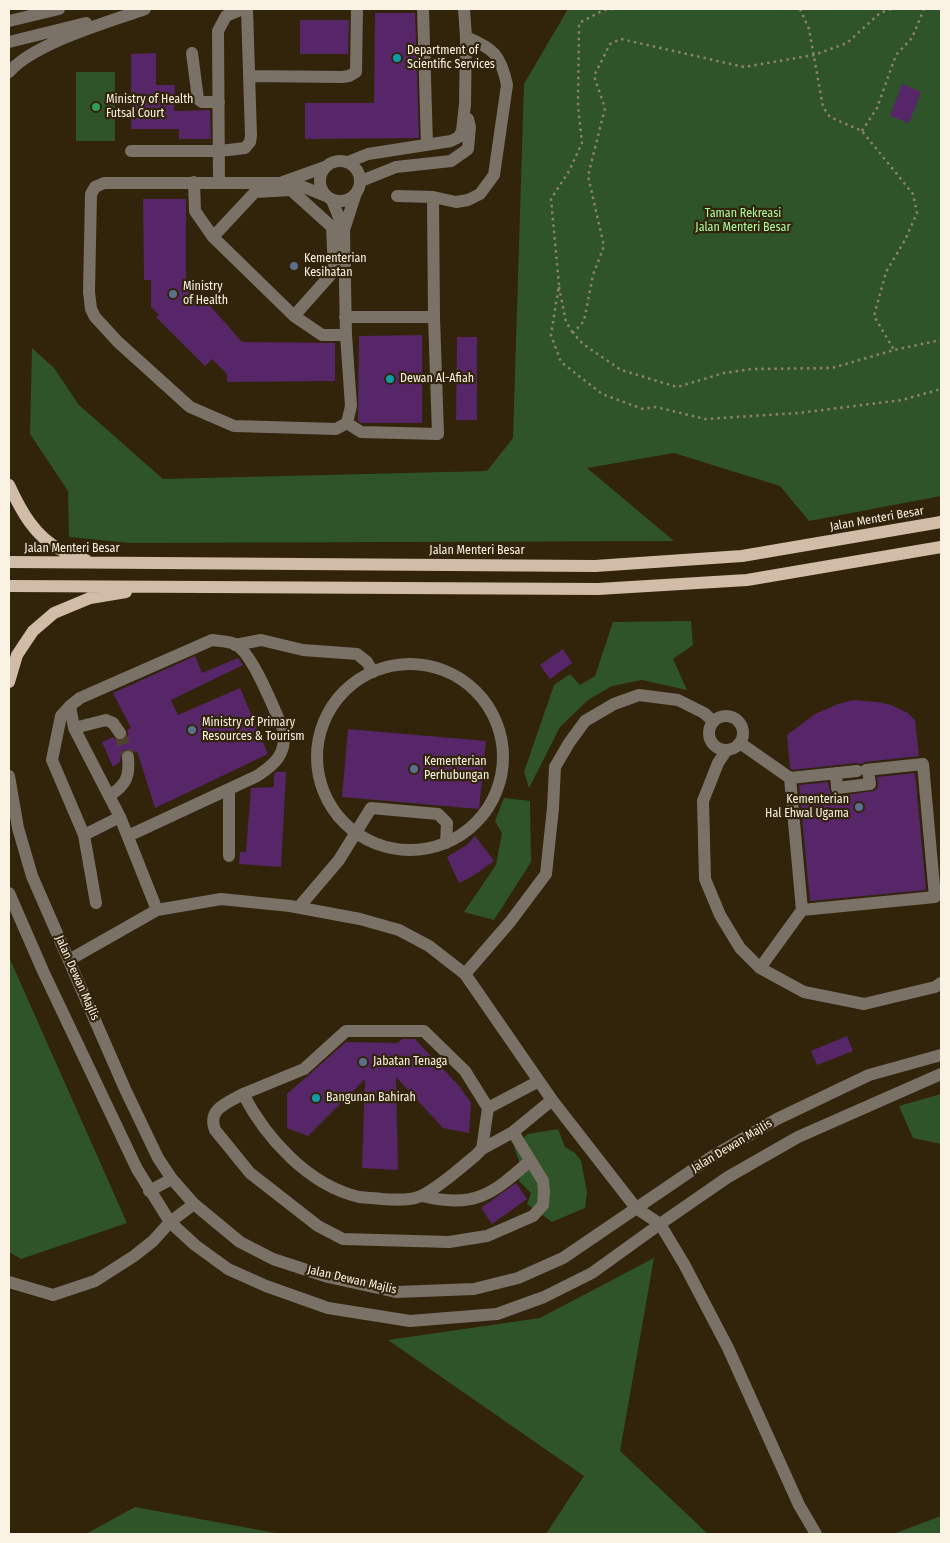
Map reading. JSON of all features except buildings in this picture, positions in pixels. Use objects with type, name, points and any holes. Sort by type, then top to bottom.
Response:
[{"type":"main road","points":[[9,485],[33,528],[48,542],[62,551],[94,563]]},
{"type":"main road","name":"Jalan Menteri Besar","points":[[9,562],[595,566],[742,556],[941,522]]},
{"type":"main road","points":[[9,586],[598,588],[747,580],[941,547]]},
{"type":"main road","points":[[9,682],[17,655],[33,631],[54,613],[90,598],[158,586]]},
{"type":"street","points":[[9,21],[52,9]]},
{"type":"street","points":[[9,42],[144,9]]},
{"type":"street","points":[[9,72],[14,66],[40,50],[144,9]]},
{"type":"street","points":[[219,182],[218,31],[226,16],[243,9]]},
{"type":"street","points":[[131,150],[220,151],[244,148],[250,142],[247,9]]},
{"type":"street","points":[[249,76],[342,77],[356,72],[357,9]]},
{"type":"street","points":[[423,9],[427,145]]},
{"type":"street","points":[[348,162],[368,154],[451,141],[462,131],[465,104],[466,37],[464,9]]},
{"type":"street","points":[[397,196],[433,197],[456,202],[468,200],[480,194],[494,175],[507,84],[504,71],[496,56],[486,45],[466,37]]},
{"type":"street","points":[[192,53],[198,99],[202,102],[219,102]]},
{"type":"street","points":[[360,181],[396,167],[450,160],[468,149],[470,127],[465,104]]},
{"type":"street","points":[[280,182],[325,167],[332,162],[340,161],[348,162],[359,173],[359,189],[344,230],[345,317],[351,406],[347,423],[336,429],[313,430],[234,426],[190,407],[118,342],[95,318],[91,309],[89,292],[91,194],[95,187],[104,183],[280,182],[301,186],[340,202],[355,196]]},
{"type":"street","points":[[325,167],[319,182],[321,189],[329,198],[344,230]]},
{"type":"street","points":[[194,182],[195,211],[213,237],[294,316],[322,335],[346,336]]},
{"type":"street","points":[[213,237],[255,192],[290,190],[332,227],[334,271],[294,316]]},
{"type":"street","points":[[347,423],[361,432],[438,434],[434,317],[433,197]]},
{"type":"street","points":[[345,317],[434,317]]},
{"type":"street","points":[[96,903],[84,835],[52,760],[61,716],[70,706],[80,698],[212,640],[235,644],[261,640],[303,650],[357,654],[367,662],[373,672]]},
{"type":"street","points":[[128,836],[229,790],[257,776],[275,764],[285,742],[284,731],[253,666],[244,652],[235,644]]},
{"type":"street","points":[[405,664],[430,666],[454,674],[475,689],[491,709],[501,733],[504,758],[500,783],[490,807],[474,826],[452,841],[428,849],[403,851],[378,845],[355,834],[336,816],[324,794],[317,769],[317,744],[324,720],[338,698],[357,680],[380,669],[405,664]]},
{"type":"street","points":[[465,974],[510,922],[546,874],[555,767],[585,721],[614,704],[639,695],[678,700],[704,713],[713,721]]},
{"type":"street","points":[[70,706],[74,728],[120,817],[157,910]]},
{"type":"street","points":[[725,716],[736,720],[743,730],[737,747],[726,751],[719,750],[710,740],[708,734],[713,721],[725,716]]},
{"type":"street","points":[[74,728],[106,720],[113,723],[120,733]]},
{"type":"street","points":[[740,742],[790,778],[923,764],[938,899],[802,910]]},
{"type":"street","points":[[726,751],[718,763],[703,801],[705,879],[722,918],[740,948],[760,968],[804,992],[864,1004],[935,987],[941,983]]},
{"type":"street","points":[[109,796],[123,787],[129,768],[128,757]]},
{"type":"street","points":[[836,773],[838,788],[870,784],[864,770]]},
{"type":"street","name":"Jalan Dewan Majlis","points":[[9,776],[18,828],[32,876],[125,1089],[158,1158],[172,1179],[194,1204],[240,1242],[273,1259],[328,1277],[396,1292],[474,1289],[518,1278],[563,1258],[713,1156],[777,1119],[869,1076],[941,1055]]},
{"type":"street","points":[[760,968],[802,910],[790,778]]},
{"type":"street","points":[[229,790],[229,856]]},
{"type":"street","points":[[300,908],[339,860],[371,808],[438,814],[446,823],[446,843]]},
{"type":"street","points":[[84,835],[120,817]]},
{"type":"street","name":"Jalan Dewan Majlis","points":[[9,893],[43,971],[137,1169],[170,1222],[195,1245],[228,1269],[266,1286],[328,1308],[410,1322],[497,1314],[544,1297],[592,1273],[728,1177],[798,1137],[941,1074]]},
{"type":"street","points":[[69,960],[157,910],[221,899],[300,908],[360,919],[399,930],[429,946],[465,974],[552,1100],[636,1208],[660,1224],[684,1264],[728,1348],[798,1505],[816,1534]]},
{"type":"street","points":[[482,1149],[488,1108],[464,1071],[424,1031],[346,1031],[304,1069],[243,1094],[218,1108],[212,1122],[215,1130],[250,1173],[318,1226],[343,1240],[449,1242],[487,1236],[533,1216],[543,1205],[544,1192],[542,1181],[513,1132]]},
{"type":"street","points":[[488,1108],[539,1081]]},
{"type":"street","points":[[243,1094],[250,1108],[278,1145],[308,1172],[332,1186],[359,1197],[397,1200],[422,1196],[461,1202],[485,1195],[507,1182],[530,1161]]},
{"type":"street","points":[[422,1196],[482,1149],[513,1132],[552,1100]]},
{"type":"street","points":[[149,1191],[172,1179]]},
{"type":"street","points":[[9,1282],[53,1295],[95,1280],[134,1256],[153,1241],[170,1222],[194,1204]]},
{"type":"path","points":[[613,9],[604,10],[579,23],[578,106],[582,143],[569,170],[551,199],[559,285],[566,322],[583,344],[621,370],[677,386],[724,373],[752,369],[832,368],[894,350],[941,340]]},
{"type":"path","points":[[800,9],[809,29],[823,107],[830,117],[862,131],[913,194],[917,213],[905,240],[886,272],[874,316],[894,350]]},
{"type":"path","points":[[573,333],[584,321],[593,275],[604,246],[588,176],[605,108],[594,76],[610,44],[621,39],[744,67],[814,55],[847,43],[880,14],[891,9]]},
{"type":"path","points":[[862,131],[877,108],[896,55],[912,38],[924,9]]},
{"type":"path","points":[[559,285],[551,336],[561,362],[602,394],[643,409],[656,407],[705,419],[799,413],[902,400],[941,389]]},
{"type":"green space","name":"Taman Rekreasi Jalan Menteri Besar","points":[[568,9],[941,9],[941,496],[809,521],[780,486],[674,453],[587,468],[674,541],[131,543],[69,537],[68,491],[30,434],[32,348],[54,368],[79,405],[163,479],[487,471],[513,438],[524,84]]},
{"type":"green space","name":"Ministry of Health Futsal Court","points":[[76,72],[115,72],[115,141],[76,141]]},
{"type":"green space","points":[[691,621],[693,645],[673,659],[687,690],[642,680],[612,686],[588,700],[560,727],[529,788],[524,772],[554,685],[570,674],[580,685],[595,676],[613,622]]},
{"type":"green space","points":[[504,798],[530,801],[531,862],[494,920],[464,912],[496,865],[502,833],[495,821]]},
{"type":"green space","points":[[9,957],[127,1223],[21,1259],[9,1252]]},
{"type":"green space","points":[[941,1094],[941,1144],[913,1138],[899,1106]]},
{"type":"green space","points":[[558,1129],[565,1147],[575,1153],[581,1161],[587,1192],[585,1208],[552,1222],[527,1204],[531,1193],[519,1181],[521,1167],[514,1147],[528,1134]]},
{"type":"green space","points":[[654,1258],[620,1451],[708,1534],[546,1534],[584,1476],[388,1340],[540,1318]]},
{"type":"green space","points":[[135,1507],[281,1534],[86,1534]]},
{"type":"green space","points":[[941,1516],[941,1534],[893,1534]]},
{"type":"tunnel","points":[[120,733],[128,757]]},
{"type":"place","name":"Department of Scientific Services","points":[[397,58]]},
{"type":"place","name":"Ministry of Health Futsal Court","points":[[96,107]]},
{"type":"place","name":"Kementerian Kesihatan","points":[[294,266]]},
{"type":"place","name":"Ministry of Health","points":[[173,294]]},
{"type":"place","name":"Dewan Al-Afiah","points":[[390,379]]},
{"type":"place","name":"Ministry of Primary Resources & Tourism","points":[[192,730]]},
{"type":"place","name":"Kementerian Perhubungan","points":[[414,769]]},
{"type":"place","name":"Kementerian Hal Ehwal Ugama","points":[[859,807]]},
{"type":"place","name":"Jabatan Tenaga","points":[[363,1062]]},
{"type":"place","name":"Bangunan Bahirah","points":[[316,1098]]}]
